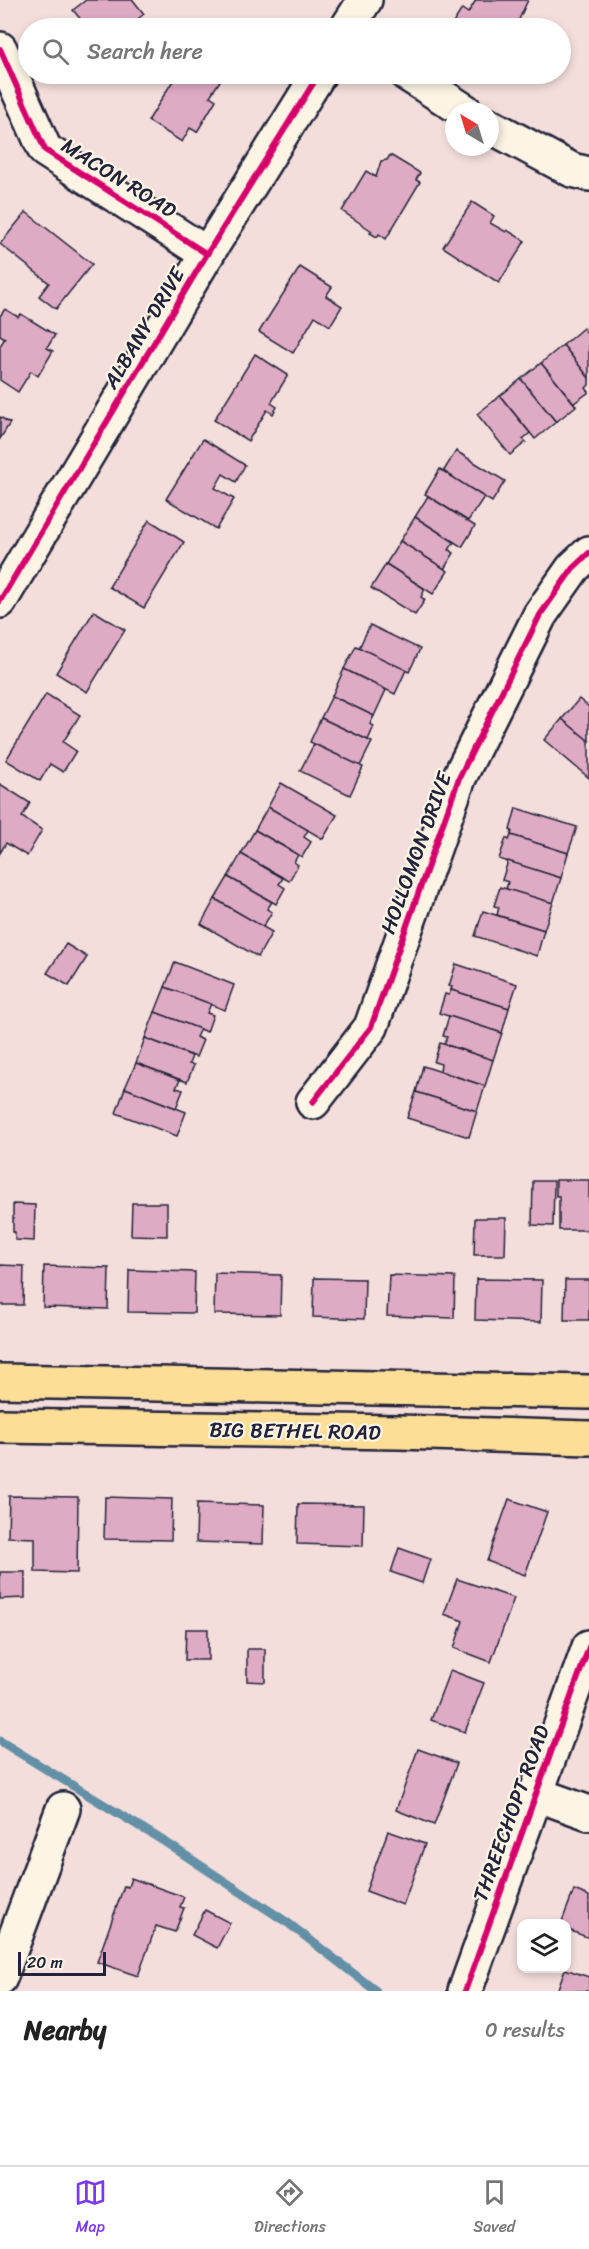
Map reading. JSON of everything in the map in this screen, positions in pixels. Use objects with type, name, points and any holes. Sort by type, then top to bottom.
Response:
[{"type":"main road","name":"BIG BETHEL ROAD","points":[[0,1381],[589,1392]]},
{"type":"main road","name":"BIG BETHEL ROAD","points":[[0,1426],[399,1432],[589,1438]]},
{"type":"street","points":[[353,18],[365,0]]},
{"type":"street","name":"MACON ROAD","points":[[0,49],[45,150],[207,254]]},
{"type":"street","name":"ALBANY DRIVE","points":[[0,601],[207,254],[313,84]]},
{"type":"street","points":[[423,84],[451,102]]},
{"type":"street","points":[[499,131],[572,170],[589,174]]},
{"type":"street","name":"HOLLOMON DRIVE","points":[[313,1102],[371,1027],[459,778],[540,615],[573,568],[589,553]]},
{"type":"street","name":"THREECHOPT ROAD","points":[[465,1991],[589,1647]]},
{"type":"street","points":[[536,1794],[589,1813]]},
{"type":"street","points":[[1,1975],[63,1809]]},
{"type":"building","points":[[86,0],[133,0],[144,14],[139,18],[80,18],[73,10]]},
{"type":"building","points":[[476,0],[528,0],[520,18],[456,18],[462,9],[468,13]]},
{"type":"building","points":[[171,84],[218,84],[210,96],[216,100],[197,132],[190,128],[182,142],[148,121]]},
{"type":"building","points":[[390,155],[420,173],[416,180],[420,182],[386,239],[379,234],[377,237],[370,233],[372,231],[342,211],[366,171],[376,177],[381,161],[387,160]]},
{"type":"building","points":[[472,202],[494,216],[490,223],[525,241],[499,283],[443,247]]},
{"type":"building","points":[[26,212],[92,264],[56,309],[39,296],[49,283],[0,244]]},
{"type":"building","points":[[300,267],[332,287],[326,296],[342,306],[330,326],[315,316],[293,353],[259,332]]},
{"type":"building","points":[[5,309],[18,317],[21,314],[55,335],[47,348],[53,351],[38,376],[31,371],[18,392],[0,380],[0,346],[5,338],[0,335],[0,316]]},
{"type":"building","points":[[583,328],[589,335],[589,378],[563,345]]},
{"type":"building","points":[[563,345],[589,378],[589,385],[586,388],[589,392],[574,403],[541,363]]},
{"type":"building","points":[[255,354],[288,375],[271,403],[277,407],[273,414],[267,410],[248,441],[214,420]]},
{"type":"building","points":[[541,363],[576,406],[556,422],[521,379]]},
{"type":"building","points":[[521,379],[556,422],[535,439],[500,396]]},
{"type":"building","points":[[500,396],[530,433],[523,439],[526,442],[510,455],[477,414]]},
{"type":"building","points":[[0,417],[10,423],[0,439]]},
{"type":"building","points":[[203,439],[245,465],[236,482],[223,474],[215,488],[234,499],[216,529],[166,499]]},
{"type":"building","points":[[456,451],[505,481],[492,502],[443,472]]},
{"type":"building","points":[[440,469],[484,497],[468,521],[425,494]]},
{"type":"building","points":[[428,496],[475,526],[462,547],[415,517]]},
{"type":"building","points":[[415,517],[454,542],[449,550],[454,553],[444,569],[400,541]]},
{"type":"building","points":[[149,520],[184,542],[144,608],[109,587]]},
{"type":"building","points":[[400,541],[448,571],[433,594],[386,564]]},
{"type":"building","points":[[386,564],[425,589],[421,597],[425,600],[415,615],[371,588]]},
{"type":"building","points":[[94,611],[125,630],[87,692],[56,673]]},
{"type":"building","points":[[370,625],[420,649],[409,672],[359,648]]},
{"type":"building","points":[[356,646],[406,670],[395,694],[344,669]]},
{"type":"building","points":[[344,669],[386,690],[374,716],[332,696]]},
{"type":"building","points":[[46,694],[80,715],[63,742],[76,751],[63,772],[50,764],[40,781],[6,760]]},
{"type":"building","points":[[332,696],[374,716],[370,724],[374,726],[368,740],[321,718]]},
{"type":"building","points":[[579,699],[589,707],[589,741],[562,719]]},
{"type":"building","points":[[321,718],[372,742],[360,766],[310,742]]},
{"type":"building","points":[[562,719],[589,741],[589,778],[544,740]]},
{"type":"building","points":[[314,744],[363,767],[350,795],[300,771]]},
{"type":"building","points":[[281,783],[337,815],[323,839],[268,807]]},
{"type":"building","points":[[0,784],[30,803],[22,817],[42,830],[27,856],[6,843],[0,853]]},
{"type":"building","points":[[268,807],[308,830],[304,837],[311,842],[302,857],[255,830]]},
{"type":"building","points":[[516,808],[577,827],[568,853],[511,835],[510,830]]},
{"type":"building","points":[[255,830],[298,855],[294,862],[298,865],[289,881],[241,854]]},
{"type":"building","points":[[511,835],[568,853],[561,878],[499,859],[506,838],[509,840]]},
{"type":"building","points":[[241,854],[283,878],[279,884],[285,888],[276,904],[228,877]]},
{"type":"building","points":[[508,861],[561,878],[553,903],[506,889],[508,882],[502,880]]},
{"type":"building","points":[[228,877],[272,902],[267,909],[272,912],[263,927],[215,899]]},
{"type":"building","points":[[500,887],[553,903],[544,930],[497,915],[499,907],[494,906]]},
{"type":"building","points":[[215,899],[272,932],[258,957],[201,924]]},
{"type":"building","points":[[483,911],[544,930],[537,956],[475,936]]},
{"type":"building","points":[[66,944],[87,957],[69,986],[47,973]]},
{"type":"building","points":[[175,962],[234,985],[225,1010],[165,987]]},
{"type":"building","points":[[456,964],[517,984],[509,1008],[451,990],[452,987],[449,986]]},
{"type":"building","points":[[165,987],[211,1004],[207,1013],[213,1015],[207,1032],[155,1012]]},
{"type":"building","points":[[451,990],[509,1008],[502,1033],[439,1013],[445,994],[449,995]]},
{"type":"building","points":[[155,1012],[200,1029],[196,1037],[203,1040],[196,1057],[145,1038]]},
{"type":"building","points":[[449,1016],[502,1033],[493,1060],[444,1044],[447,1037],[443,1036]]},
{"type":"building","points":[[145,1038],[192,1056],[189,1064],[194,1065],[187,1082],[136,1063]]},
{"type":"building","points":[[440,1043],[493,1060],[485,1086],[440,1071],[441,1064],[434,1062]]},
{"type":"building","points":[[136,1063],[180,1080],[176,1088],[183,1090],[176,1108],[125,1088]]},
{"type":"building","points":[[423,1066],[485,1086],[477,1111],[416,1092]]},
{"type":"building","points":[[125,1088],[186,1112],[177,1136],[116,1113]]},
{"type":"building","points":[[416,1092],[477,1111],[469,1137],[407,1118]]},
{"type":"building","points":[[556,1180],[589,1180],[589,1230],[559,1230],[559,1196],[556,1196]]},
{"type":"building","points":[[533,1181],[554,1181],[553,1226],[532,1225]]},
{"type":"building","points":[[132,1203],[167,1203],[167,1236],[131,1235]]},
{"type":"building","points":[[13,1204],[35,1205],[34,1241],[15,1240]]},
{"type":"building","points":[[475,1218],[506,1218],[505,1255],[474,1255]]},
{"type":"building","points":[[0,1265],[24,1266],[23,1305],[0,1305]]},
{"type":"building","points":[[44,1266],[109,1268],[108,1309],[43,1307]]},
{"type":"building","points":[[129,1270],[195,1272],[194,1313],[128,1312]]},
{"type":"building","points":[[215,1273],[281,1275],[280,1315],[214,1314]]},
{"type":"building","points":[[389,1275],[455,1277],[454,1318],[387,1316]]},
{"type":"building","points":[[314,1278],[365,1279],[364,1319],[313,1317]]},
{"type":"building","points":[[476,1279],[542,1280],[541,1322],[475,1320]]},
{"type":"building","points":[[565,1280],[589,1280],[589,1320],[564,1320]]},
{"type":"building","points":[[9,1496],[78,1497],[77,1573],[35,1572],[35,1538],[8,1537]]},
{"type":"building","points":[[105,1497],[172,1499],[171,1540],[104,1539]]},
{"type":"building","points":[[509,1499],[547,1512],[525,1575],[487,1561]]},
{"type":"building","points":[[197,1503],[264,1505],[263,1544],[196,1542]]},
{"type":"building","points":[[298,1504],[364,1505],[363,1546],[297,1544]]},
{"type":"building","points":[[399,1548],[430,1559],[422,1583],[391,1572]]},
{"type":"building","points":[[0,1572],[25,1572],[25,1598],[0,1599]]},
{"type":"building","points":[[457,1579],[514,1598],[491,1662],[454,1648],[463,1621],[444,1614]]},
{"type":"building","points":[[186,1629],[208,1629],[208,1660],[185,1660]]},
{"type":"building","points":[[247,1649],[265,1649],[265,1682],[247,1681]]},
{"type":"building","points":[[450,1670],[484,1683],[465,1732],[431,1720]]},
{"type":"building","points":[[418,1749],[457,1763],[434,1825],[396,1810]]},
{"type":"building","points":[[388,1831],[425,1844],[403,1905],[366,1891]]},
{"type":"building","points":[[131,1878],[184,1897],[180,1907],[184,1908],[175,1932],[156,1926],[138,1976],[97,1962],[124,1886],[128,1887]]},
{"type":"building","points":[[574,1890],[589,1896],[589,1938],[571,1931],[571,1919],[563,1919]]},
{"type":"building","points":[[205,1910],[230,1923],[217,1948],[192,1935]]},
{"type":"building","points":[[571,1971],[589,1977],[589,1991],[557,1991],[564,1973],[571,1973]]},
{"type":"waterway","points":[[0,1741],[165,1842],[288,1923],[376,1991]]},
{"type":"cycle path","points":[[0,49],[45,150],[207,254]]},
{"type":"cycle path","points":[[0,601],[207,254],[313,84]]},
{"type":"cycle path","points":[[313,1102],[371,1027],[459,778],[540,615],[573,568],[589,553]]},
{"type":"cycle path","points":[[465,1991],[589,1647]]}]
